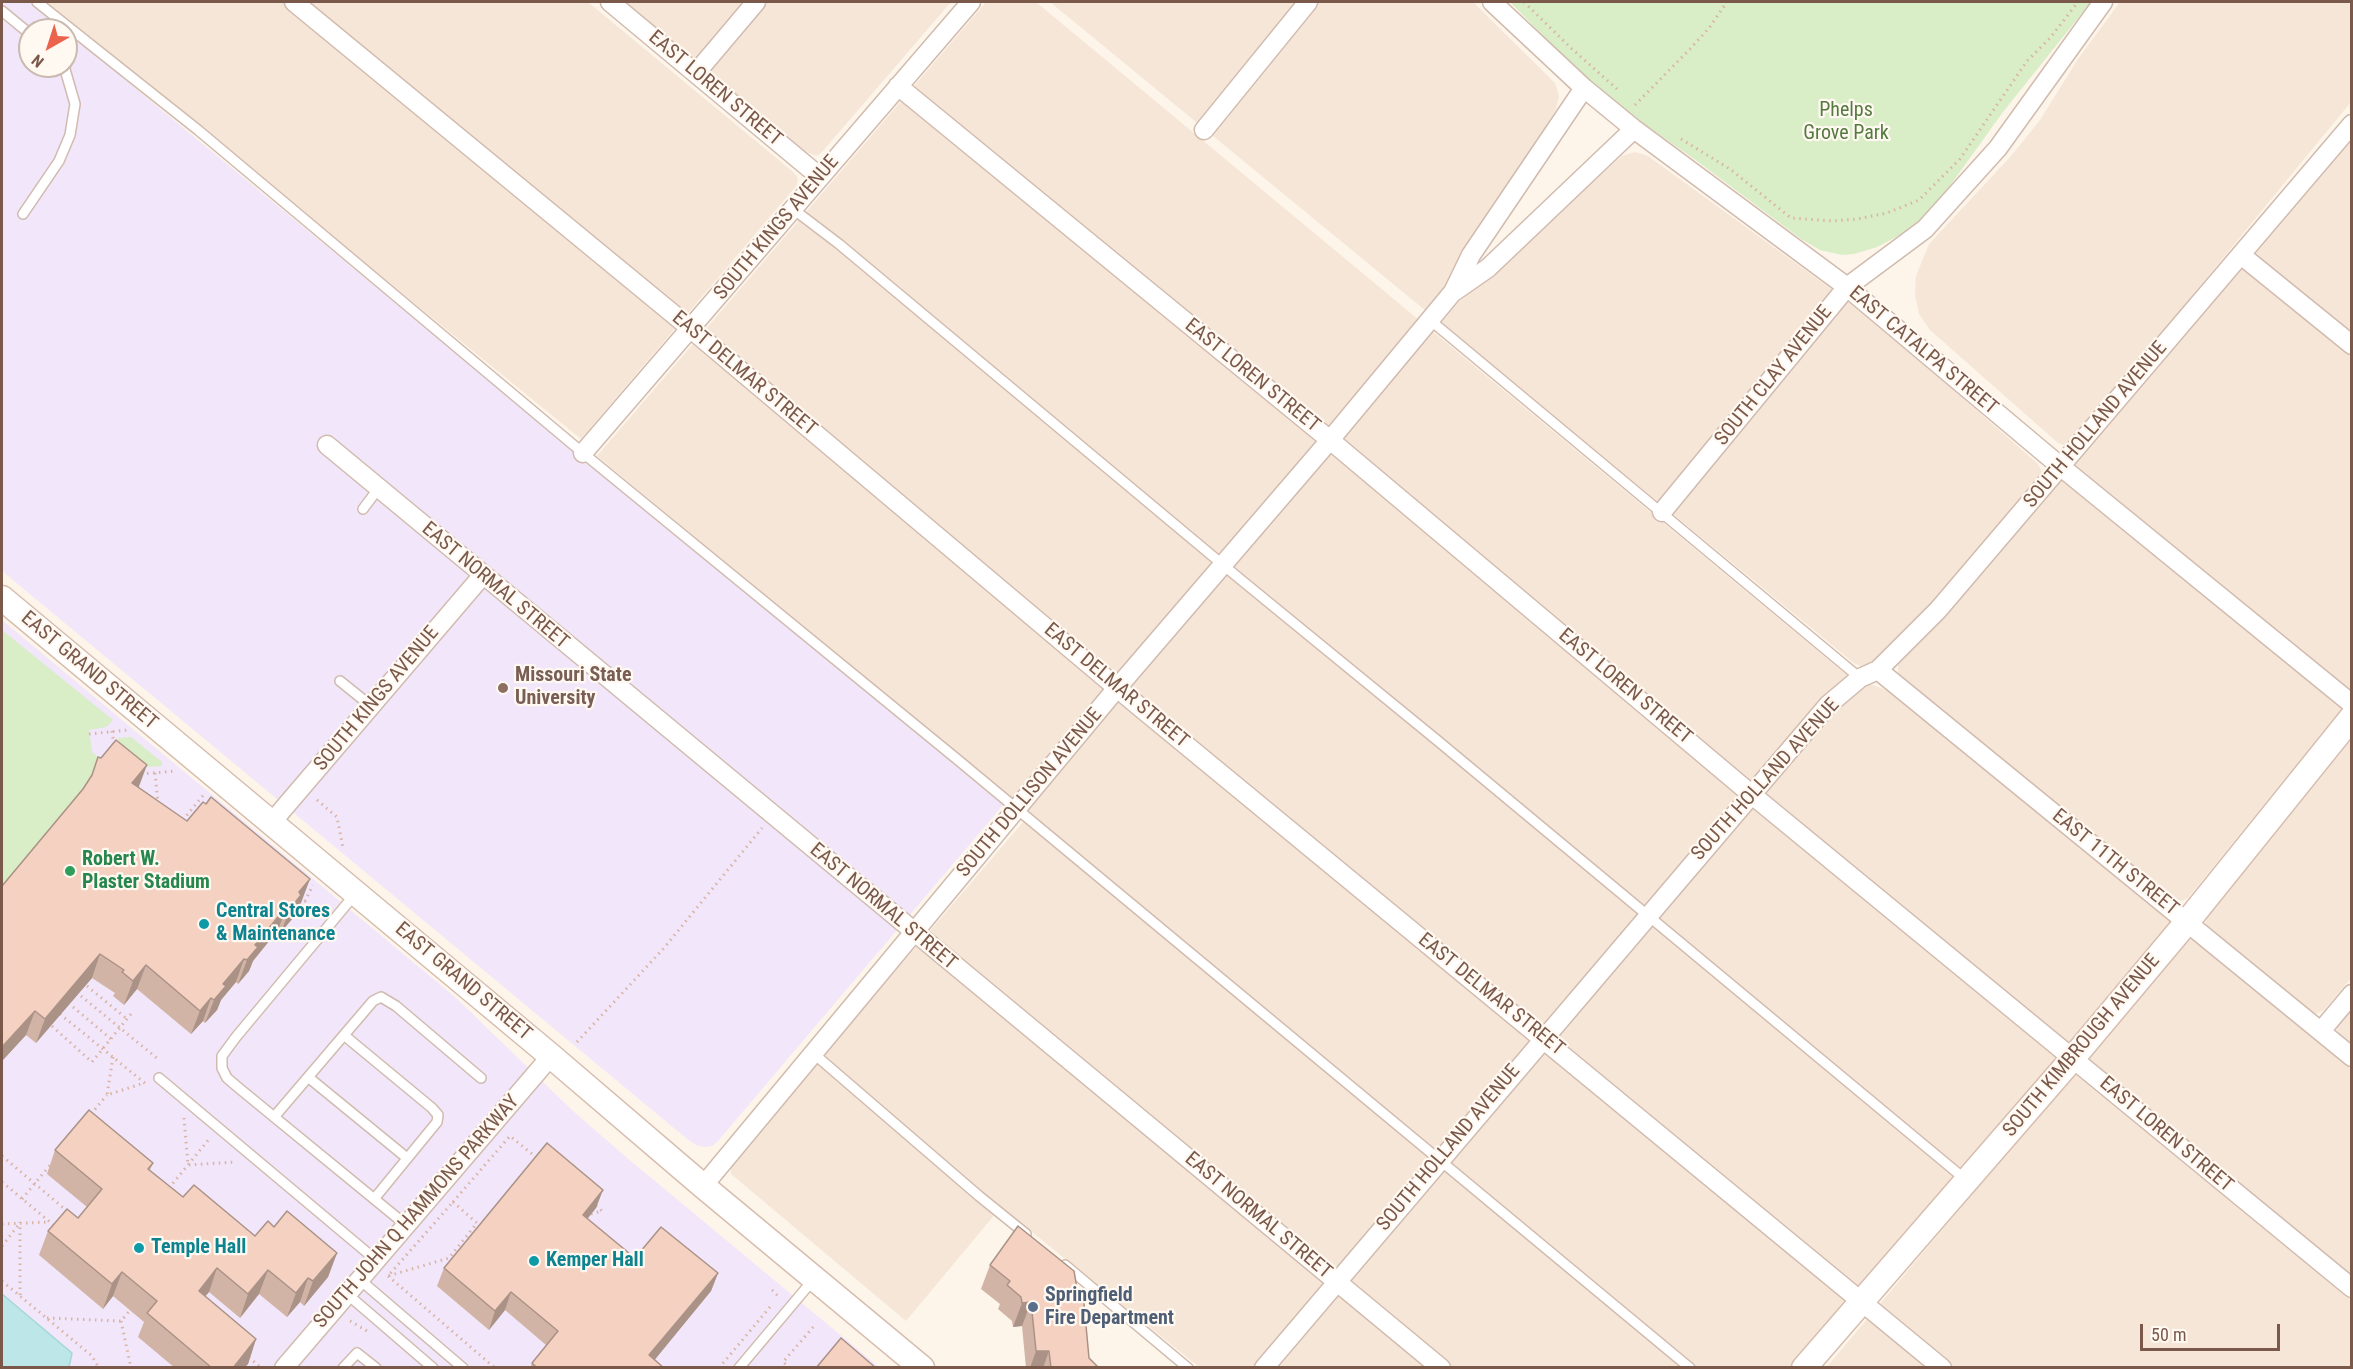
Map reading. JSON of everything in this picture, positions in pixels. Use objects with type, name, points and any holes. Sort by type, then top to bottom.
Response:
[{"type":"main road","name":"EAST GRAND STREET","points":[[2,598],[922,1368]]},
{"type":"main road","name":"SOUTH KIMBROUGH AVENUE","points":[[1804,1368],[2073,1058],[2187,922],[2352,717]]},
{"type":"street","name":"EAST DELMAR STREET","points":[[294,2],[690,329],[1117,688],[1942,1368]]},
{"type":"street","name":"EAST LOREN STREET","points":[[610,2],[820,177]]},
{"type":"street","points":[[696,73],[756,2]]},
{"type":"street","name":"SOUTH KINGS AVENUE","points":[[583,453],[970,2]]},
{"type":"street","points":[[1203,129],[1308,2]]},
{"type":"street","name":"EAST CATALPA STREET","points":[[1492,2],[1584,88],[1634,129],[1847,287],[2060,466],[2352,704]]},
{"type":"street","name":"SOUTH CLAY AVENUE","points":[[1662,512],[1847,287],[1925,229],[1998,148],[2103,2]]},
{"type":"street","name":"EAST LOREN STREET","points":[[898,86],[1330,440],[1751,794],[2352,1288]]},
{"type":"street","name":"SOUTH DOLLISON AVENUE","points":[[1454,292],[1472,255],[1584,88]]},
{"type":"street","name":"SOUTH HOLLAND AVENUE","points":[[1264,1368],[1438,1160],[1828,705],[1860,678],[1878,670],[1938,610],[2352,124]]},
{"type":"street","name":"SOUTH DOLLISON AVENUE","points":[[703,1186],[1117,688],[1454,292],[1488,268],[1634,129]]},
{"type":"street","points":[[2241,255],[2352,345]]},
{"type":"street","name":"EAST NORMAL STREET","points":[[327,445],[482,576],[1441,1368]]},
{"type":"street","name":"SOUTH KINGS AVENUE","points":[[272,822],[482,576]]},
{"type":"street","name":"EAST 11TH STREET","points":[[1878,670],[2352,1057]]},
{"type":"street","points":[[2320,1031],[2352,994]]},
{"type":"street","name":"SOUTH JOHN Q HAMMONS PARKWAY","points":[[284,1368],[551,1056]]},
{"type":"lane","points":[[37,2],[198,130],[583,453],[1364,1096],[1690,1368]]},
{"type":"lane","points":[[2,11],[18,24]]},
{"type":"lane","points":[[23,214],[59,161],[70,135],[75,104],[67,78]]},
{"type":"lane","points":[[793,209],[839,243],[1223,565],[1966,1180]]},
{"type":"lane","points":[[1430,320],[1860,678]]},
{"type":"lane","points":[[363,508],[378,489]]},
{"type":"lane","points":[[340,681],[371,706]]},
{"type":"lane","points":[[356,893],[222,1056],[222,1068],[227,1078],[406,1225]]},
{"type":"lane","points":[[274,1117],[373,1001],[381,997],[396,1006],[481,1078]]},
{"type":"lane","points":[[344,1035],[432,1107],[438,1115],[437,1122],[374,1199]]},
{"type":"lane","points":[[813,1053],[1033,1240]]},
{"type":"lane","points":[[308,1077],[407,1158]]},
{"type":"lane","points":[[159,1078],[376,1260]]},
{"type":"lane","points":[[1061,1262],[1188,1368]]},
{"type":"lane","points":[[739,1368],[814,1278]]},
{"type":"lane","points":[[359,1279],[463,1368]]},
{"type":"lane","points":[[347,1294],[433,1368]]},
{"type":"lane","points":[[343,1368],[357,1353],[376,1368]]},
{"type":"path","points":[[1524,2],[1617,89]]},
{"type":"path","points":[[1642,111],[1635,105],[1709,28],[1727,2]]},
{"type":"path","points":[[1679,138],[1730,169],[1791,218],[1833,221],[1887,213],[1919,200],[1960,159],[2027,62],[2050,38],[2078,2]]},
{"type":"path","points":[[89,734],[130,730]]},
{"type":"path","points":[[112,731],[115,754]]},
{"type":"path","points":[[140,774],[178,771]]},
{"type":"path","points":[[155,773],[158,805],[166,811]]},
{"type":"path","points":[[181,823],[205,793]]},
{"type":"path","points":[[317,800],[337,817],[343,848]]},
{"type":"path","points":[[577,1042],[664,948],[773,816]]},
{"type":"path","points":[[296,894],[305,901],[314,884]]},
{"type":"path","points":[[87,986],[127,1019]]},
{"type":"path","points":[[81,996],[158,1059]]},
{"type":"path","points":[[73,1007],[111,1039]]},
{"type":"path","points":[[60,1014],[152,1090]]},
{"type":"path","points":[[52,1026],[92,1062],[131,1014]]},
{"type":"path","points":[[85,1122],[107,1095],[113,1057]]},
{"type":"path","points":[[107,1095],[144,1083]]},
{"type":"path","points":[[188,1165],[184,1116],[192,1124]]},
{"type":"path","points":[[388,1276],[510,1136],[538,1159]]},
{"type":"path","points":[[168,1189],[210,1138],[217,1144]]},
{"type":"path","points":[[2,1156],[70,1213]]},
{"type":"path","points":[[188,1165],[238,1161],[231,1156]]},
{"type":"path","points":[[22,1199],[56,1157]]},
{"type":"path","points":[[2,1182],[57,1229]]},
{"type":"path","points":[[388,1276],[449,1258],[477,1223],[453,1202]]},
{"type":"path","points":[[591,1214],[602,1211],[593,1203]]},
{"type":"path","points":[[2,1246],[20,1222]]},
{"type":"path","points":[[20,1222],[20,1296]]},
{"type":"path","points":[[2,1224],[49,1222]]},
{"type":"path","points":[[388,1276],[495,1368]]},
{"type":"path","points":[[2,1281],[92,1356],[99,1368]]},
{"type":"path","points":[[772,1290],[781,1299]]},
{"type":"path","points":[[719,1368],[770,1307]]},
{"type":"path","points":[[121,1321],[130,1310]]},
{"type":"path","points":[[46,1318],[121,1321]]},
{"type":"path","points":[[343,1328],[350,1320],[366,1331]]},
{"type":"path","points":[[121,1321],[131,1368]]},
{"type":"path","points":[[790,1368],[783,1362],[815,1325]]},
{"type":"path","points":[[244,1353],[261,1368]]},
{"type":"shaded area","name":"Missouri State University","points":[[2,2],[30,2],[50,18],[18,18],[18,78],[78,78],[78,41],[1003,805],[718,1141],[712,1146],[704,1147],[686,1138],[2,571]]},
{"type":"shaded area","points":[[44,2],[588,2],[792,171],[798,178],[797,185],[581,439],[78,30],[78,18],[64,18]]},
{"type":"shaded area","points":[[623,2],[951,2],[817,156],[803,151]]},
{"type":"shaded area","points":[[986,2],[1036,2],[1849,677],[1255,1367],[1199,1367],[1001,1207],[906,1321],[731,1174],[735,1158],[1030,814],[597,456]]},
{"type":"shaded area","points":[[1050,2],[1473,2],[1555,83],[1559,96],[1556,109],[1548,123],[1471,239],[1444,288],[1426,311]]},
{"type":"shaded area","points":[[2120,2],[2351,2],[2351,102],[2072,442],[2066,446],[2058,443],[1930,330],[1919,314],[1915,295],[1916,276],[1929,244],[2011,156],[2040,120],[2078,59]]},
{"type":"shaded area","points":[[2351,135],[2351,697],[2188,898],[2182,901],[2174,899],[1904,679],[1898,673],[1898,665],[1948,611]]},
{"type":"shaded area","points":[[1635,152],[1648,156],[1874,320],[2038,464],[2042,472],[2037,482],[1928,610],[1871,663],[1862,666],[1855,664],[1441,323],[1460,301],[1622,156]]},
{"type":"shaded area","points":[[2,620],[455,997],[573,1111],[879,1367],[2,1367]]},
{"type":"shaded area","points":[[1870,684],[1889,691],[2166,912],[2171,920],[2169,927],[1791,1367],[1278,1368],[1826,721],[1844,701]]},
{"type":"shaded area","points":[[2351,735],[2351,978],[2324,1010],[2316,1014],[2308,1013],[2211,932],[2206,925],[2205,918]]},
{"type":"shaded area","points":[[2191,939],[2201,943],[2351,1069],[2351,1367],[1826,1368],[2184,942]]},
{"type":"shaded area","points":[[2351,1005],[2351,1047],[2339,1037],[2337,1023]]},
{"type":"green space","name":"Phelps Grove Park","points":[[1510,2],[2091,2],[2003,112],[1939,201],[1900,235],[1877,247],[1842,255],[1820,250],[1801,239],[1697,161],[1617,105],[1570,63]]},
{"type":"green space","name":"Robert W. Plaster Stadium","points":[[2,630],[113,720],[106,727],[89,730],[92,752],[138,789],[2,1041]]},
{"type":"green space","points":[[131,737],[162,762],[162,766],[149,767],[127,749],[120,749],[118,738]]},
{"type":"water","points":[[2,1294],[72,1353],[69,1367],[2,1367]]},
{"type":"building","points":[[116,740],[147,765],[132,783],[187,821],[203,802],[206,804],[211,797],[310,879],[299,892],[301,895],[290,909],[287,906],[255,945],[258,947],[247,960],[244,959],[223,984],[226,986],[200,1011],[146,965],[133,981],[122,972],[124,970],[100,954],[45,1019],[35,1011],[2,1047],[2,886],[83,789],[92,775],[98,757],[101,758]]},
{"type":"building","name":"Temple Hall","points":[[89,1110],[153,1163],[148,1169],[183,1197],[194,1185],[255,1236],[268,1221],[274,1227],[287,1211],[337,1253],[313,1281],[308,1278],[296,1293],[268,1270],[248,1294],[217,1268],[199,1291],[256,1339],[233,1368],[212,1368],[147,1313],[157,1301],[122,1272],[112,1284],[48,1231],[67,1209],[78,1218],[102,1189],[55,1150]]},
{"type":"building","name":"Kemper Hall","points":[[547,1143],[603,1190],[583,1215],[635,1258],[661,1227],[718,1273],[649,1355],[664,1368],[537,1368],[532,1363],[558,1331],[511,1292],[495,1311],[444,1268]]},
{"type":"building","points":[[1018,1226],[1074,1271],[1078,1294],[1083,1293],[1089,1358],[1099,1368],[1051,1368],[1049,1351],[1036,1351],[1031,1302],[1022,1303],[1021,1297],[1007,1285],[1010,1281],[990,1265]]},
{"type":"building","points":[[841,1338],[876,1368],[816,1368]]},
{"type":"place","name":"Missouri State University","points":[[503,688]]},
{"type":"place","name":"Robert W. Plaster Stadium","points":[[70,871]]},
{"type":"place","name":"Central Stores & Maintenance","points":[[204,924]]},
{"type":"place","name":"Temple Hall","points":[[139,1248]]},
{"type":"place","name":"Kemper Hall","points":[[534,1261]]},
{"type":"place","name":"Springfield Fire Department","points":[[1033,1307]]}]
